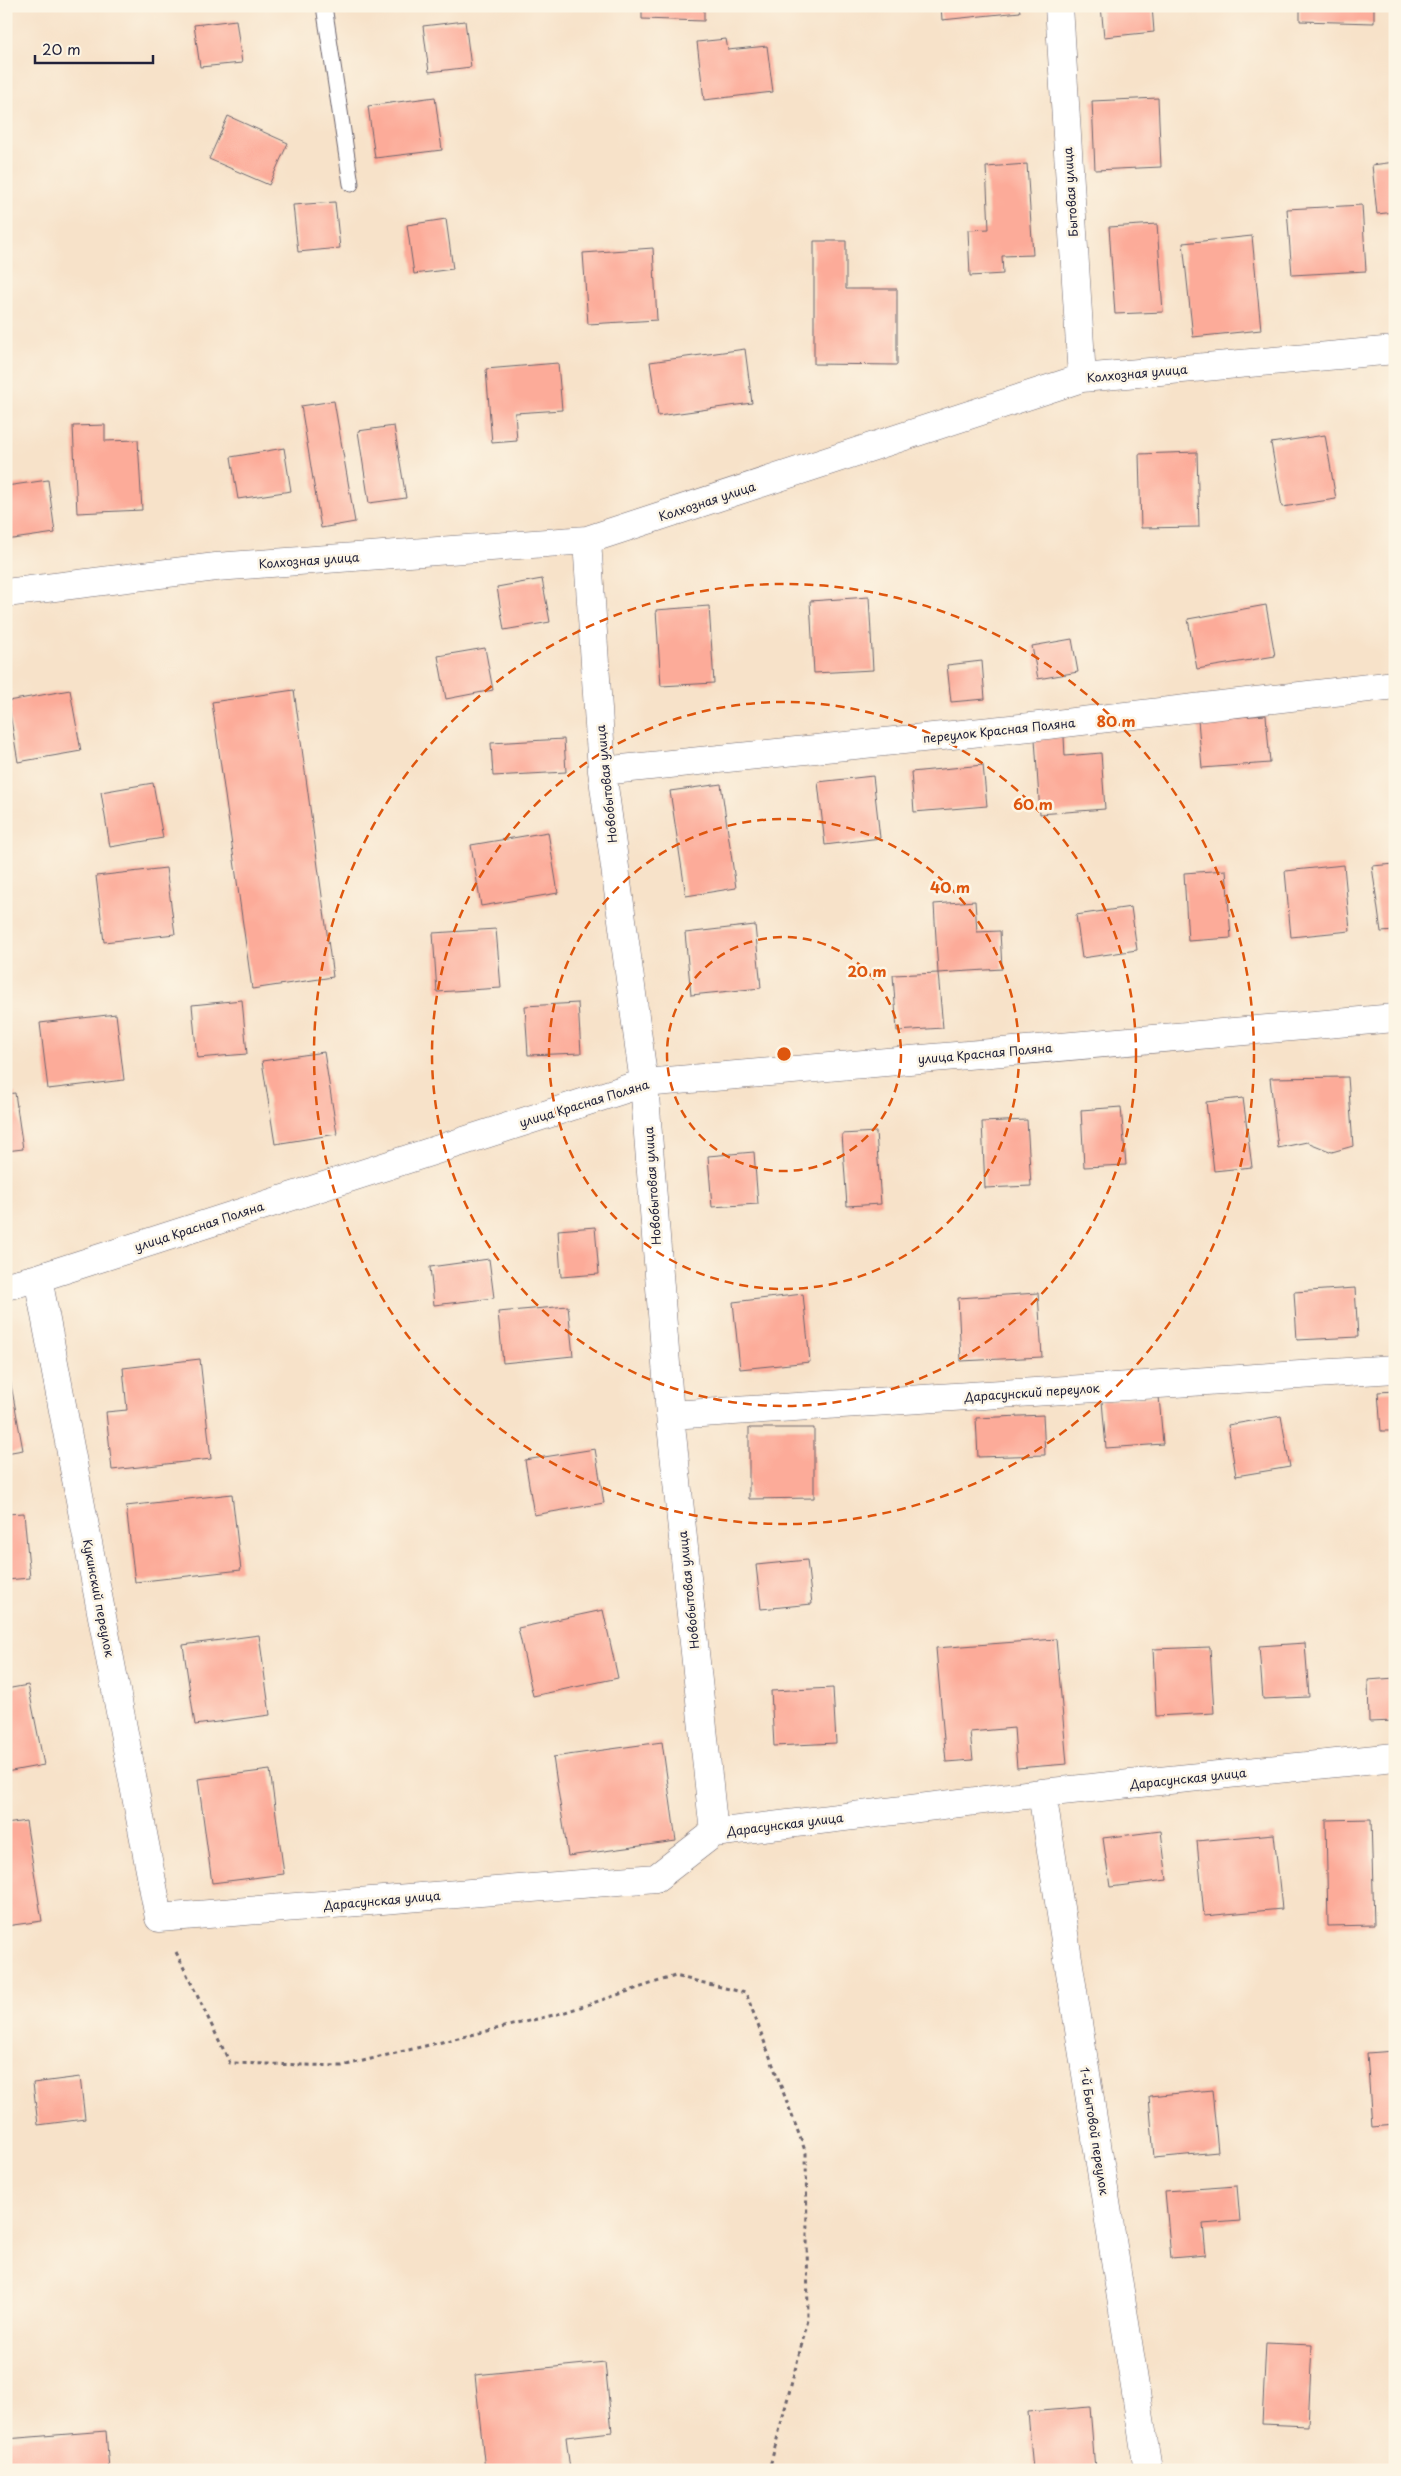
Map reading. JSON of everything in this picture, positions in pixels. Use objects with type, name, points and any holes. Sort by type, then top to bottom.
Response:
[{"type":"street","name":"Бытовая улица","points":[[1058,6],[1082,378]]},
{"type":"street","name":"Колхозная улица","points":[[6,593],[216,567],[587,540],[1082,378],[1395,350]]},
{"type":"street","name":"Новобытовая улица","points":[[587,540],[602,770],[644,1083],[670,1415],[714,1833]]},
{"type":"street","name":"переулок Красная Поляна","points":[[602,770],[1030,727],[1395,685]]},
{"type":"street","name":"улица Красная Поляна","points":[[6,1286],[38,1278],[644,1083],[1395,1018]]},
{"type":"street","name":"Кукинский переулок","points":[[38,1278],[160,1918]]},
{"type":"street","name":"Дарасунский переулок","points":[[670,1415],[1395,1369]]},
{"type":"street","name":"Дарасунская улица","points":[[160,1918],[656,1878],[714,1833],[1042,1793],[1395,1757]]},
{"type":"street","name":"1-й Бытовой переулок","points":[[1042,1793],[1148,2470]]},
{"type":"lane","points":[[324,6],[351,184]]},
{"type":"path","points":[[160,1918],[230,2063],[342,2066],[562,2013],[675,1976],[746,1993],[806,2153],[808,2320],[769,2470]]},
{"type":"building","points":[[642,6],[704,6],[704,21],[642,19]]},
{"type":"building","points":[[941,6],[1019,6],[1020,12],[942,20]]},
{"type":"building","points":[[1101,6],[1152,6],[1154,32],[1104,37]]},
{"type":"building","points":[[1300,6],[1374,6],[1374,23],[1300,21]]},
{"type":"building","points":[[236,20],[242,63],[200,67],[194,25]]},
{"type":"building","points":[[465,21],[471,67],[429,72],[423,26]]},
{"type":"building","points":[[726,39],[728,50],[767,46],[773,92],[704,100],[697,42]]},
{"type":"building","points":[[435,97],[442,150],[375,158],[368,106]]},
{"type":"building","points":[[1158,98],[1161,167],[1095,170],[1092,101]]},
{"type":"building","points":[[228,116],[288,143],[269,185],[209,159]]},
{"type":"building","points":[[1395,162],[1395,212],[1377,214],[1372,165]]},
{"type":"building","points":[[1027,164],[1033,255],[1002,256],[1003,274],[970,276],[968,230],[989,229],[986,167]]},
{"type":"building","points":[[335,202],[340,248],[298,252],[293,205]]},
{"type":"building","points":[[1362,205],[1366,271],[1292,275],[1287,209]]},
{"type":"building","points":[[446,219],[453,269],[414,274],[407,225]]},
{"type":"building","points":[[1157,224],[1163,312],[1115,314],[1109,227]]},
{"type":"building","points":[[1252,236],[1261,330],[1193,337],[1183,243]]},
{"type":"building","points":[[814,241],[846,241],[846,289],[897,289],[897,365],[814,364]]},
{"type":"building","points":[[653,248],[657,320],[588,324],[583,253]]},
{"type":"building","points":[[745,349],[752,403],[658,416],[650,362]]},
{"type":"building","points":[[558,363],[562,410],[515,413],[517,441],[492,443],[486,369]]},
{"type":"building","points":[[334,401],[355,522],[321,528],[301,406]]},
{"type":"building","points":[[105,425],[105,441],[138,440],[142,510],[77,513],[73,426]]},
{"type":"building","points":[[394,426],[406,498],[369,503],[358,431]]},
{"type":"building","points":[[1325,435],[1336,499],[1282,507],[1271,443]]},
{"type":"building","points":[[284,448],[291,491],[238,499],[231,457]]},
{"type":"building","points":[[1197,452],[1199,527],[1141,528],[1139,454]]},
{"type":"building","points":[[48,480],[55,533],[6,540],[6,486]]},
{"type":"building","points":[[542,579],[550,622],[504,630],[497,587]]},
{"type":"building","points":[[869,597],[873,670],[814,673],[810,601]]},
{"type":"building","points":[[1266,605],[1275,656],[1197,669],[1188,619]]},
{"type":"building","points":[[709,606],[714,683],[661,686],[656,610]]},
{"type":"building","points":[[1072,639],[1078,672],[1038,679],[1032,646]]},
{"type":"building","points":[[485,648],[493,690],[446,699],[438,656]]},
{"type":"building","points":[[982,661],[985,699],[951,702],[947,665]]},
{"type":"building","points":[[70,690],[81,751],[18,762],[8,701]]},
{"type":"building","points":[[294,690],[333,977],[252,989],[212,702]]},
{"type":"building","points":[[1266,715],[1270,763],[1202,768],[1198,720]]},
{"type":"building","points":[[1064,737],[1065,756],[1101,753],[1105,809],[1040,814],[1035,739]]},
{"type":"building","points":[[564,739],[566,772],[493,776],[491,743]]},
{"type":"building","points":[[983,765],[987,806],[914,812],[911,772]]},
{"type":"building","points":[[873,776],[880,838],[825,845],[818,782]]},
{"type":"building","points":[[153,783],[163,838],[110,847],[101,792]]},
{"type":"building","points":[[721,784],[736,888],[686,896],[670,791]]},
{"type":"building","points":[[548,832],[558,893],[481,906],[471,845]]},
{"type":"building","points":[[1395,864],[1395,931],[1381,932],[1372,866]]},
{"type":"building","points":[[1344,865],[1350,931],[1291,937],[1285,871]]},
{"type":"building","points":[[166,868],[175,934],[104,942],[96,876]]},
{"type":"building","points":[[1226,870],[1231,938],[1188,941],[1184,873]]},
{"type":"building","points":[[975,901],[977,932],[1000,931],[1002,969],[938,973],[934,904]]},
{"type":"building","points":[[1131,907],[1137,950],[1082,958],[1076,915]]},
{"type":"building","points":[[755,925],[761,988],[691,995],[685,933]]},
{"type":"building","points":[[496,929],[501,988],[437,992],[433,933]]},
{"type":"building","points":[[938,973],[943,1028],[897,1031],[893,975]]},
{"type":"building","points":[[242,1000],[247,1054],[197,1058],[192,1005]]},
{"type":"building","points":[[578,1003],[581,1053],[528,1055],[525,1006]]},
{"type":"building","points":[[116,1014],[124,1080],[48,1089],[40,1023]]},
{"type":"building","points":[[324,1052],[337,1134],[275,1144],[262,1061]]},
{"type":"building","points":[[1348,1077],[1353,1146],[1332,1152],[1307,1142],[1278,1148],[1270,1078]]},
{"type":"building","points":[[15,1093],[23,1149],[6,1151],[6,1094]]},
{"type":"building","points":[[1243,1098],[1252,1167],[1214,1171],[1206,1102]]},
{"type":"building","points":[[1121,1107],[1126,1165],[1084,1167],[1081,1110]]},
{"type":"building","points":[[1027,1120],[1031,1186],[985,1188],[982,1122]]},
{"type":"building","points":[[876,1132],[881,1204],[847,1206],[842,1134]]},
{"type":"building","points":[[754,1152],[758,1204],[712,1207],[708,1156]]},
{"type":"building","points":[[595,1227],[599,1274],[561,1277],[558,1230]]},
{"type":"building","points":[[489,1259],[494,1298],[434,1305],[430,1267]]},
{"type":"building","points":[[1355,1288],[1358,1337],[1297,1340],[1294,1292]]},
{"type":"building","points":[[1038,1293],[1042,1357],[961,1361],[958,1298]]},
{"type":"building","points":[[803,1294],[810,1362],[740,1369],[733,1302]]},
{"type":"building","points":[[568,1306],[573,1356],[503,1363],[498,1312]]},
{"type":"building","points":[[200,1359],[211,1459],[112,1470],[106,1412],[127,1410],[123,1368]]},
{"type":"building","points":[[6,1364],[23,1450],[6,1453]]},
{"type":"building","points":[[1395,1391],[1395,1431],[1381,1431],[1378,1392]]},
{"type":"building","points":[[1159,1396],[1163,1444],[1106,1448],[1102,1401]]},
{"type":"building","points":[[1043,1415],[1045,1455],[978,1457],[976,1418]]},
{"type":"building","points":[[1281,1416],[1290,1467],[1236,1476],[1228,1425]]},
{"type":"building","points":[[749,1428],[814,1428],[814,1498],[749,1499]]},
{"type":"building","points":[[595,1449],[604,1503],[534,1515],[525,1460]]},
{"type":"building","points":[[232,1494],[241,1570],[135,1582],[126,1506]]},
{"type":"building","points":[[24,1513],[30,1578],[6,1580],[6,1514]]},
{"type":"building","points":[[807,1560],[812,1604],[761,1609],[756,1565]]},
{"type":"building","points":[[603,1610],[618,1678],[533,1696],[518,1628]]},
{"type":"building","points":[[259,1635],[270,1715],[195,1725],[183,1645]]},
{"type":"building","points":[[1056,1639],[1067,1764],[1017,1768],[1014,1728],[970,1732],[973,1760],[946,1762],[936,1648]]},
{"type":"building","points":[[1305,1643],[1309,1697],[1263,1699],[1259,1646]]},
{"type":"building","points":[[1210,1647],[1214,1713],[1156,1716],[1153,1649]]},
{"type":"building","points":[[1395,1678],[1395,1721],[1369,1722],[1368,1680]]},
{"type":"building","points":[[28,1685],[44,1765],[6,1772],[6,1689]]},
{"type":"building","points":[[833,1688],[836,1743],[774,1746],[771,1691]]},
{"type":"building","points":[[662,1742],[676,1841],[568,1856],[553,1757]]},
{"type":"building","points":[[270,1770],[284,1874],[212,1883],[198,1779]]},
{"type":"building","points":[[1371,1819],[1374,1925],[1328,1926],[1326,1820]]},
{"type":"building","points":[[26,1821],[42,1921],[6,1926],[6,1824]]},
{"type":"building","points":[[1161,1831],[1167,1880],[1110,1887],[1103,1838]]},
{"type":"building","points":[[1274,1834],[1282,1909],[1204,1916],[1197,1841]]},
{"type":"building","points":[[1395,2051],[1395,2125],[1372,2127],[1367,2053]]},
{"type":"building","points":[[80,2077],[85,2119],[38,2125],[33,2083]]},
{"type":"building","points":[[1212,2090],[1218,2152],[1154,2158],[1149,2096]]},
{"type":"building","points":[[1237,2186],[1240,2221],[1203,2224],[1206,2255],[1171,2258],[1165,2191]]},
{"type":"building","points":[[1266,2343],[1312,2345],[1308,2426],[1262,2424]]},
{"type":"building","points":[[605,2362],[612,2432],[566,2437],[570,2470],[485,2470],[475,2375]]},
{"type":"building","points":[[1090,2407],[1095,2470],[1033,2470],[1028,2412]]},
{"type":"building","points":[[106,2431],[109,2470],[6,2470],[6,2439]]}]
